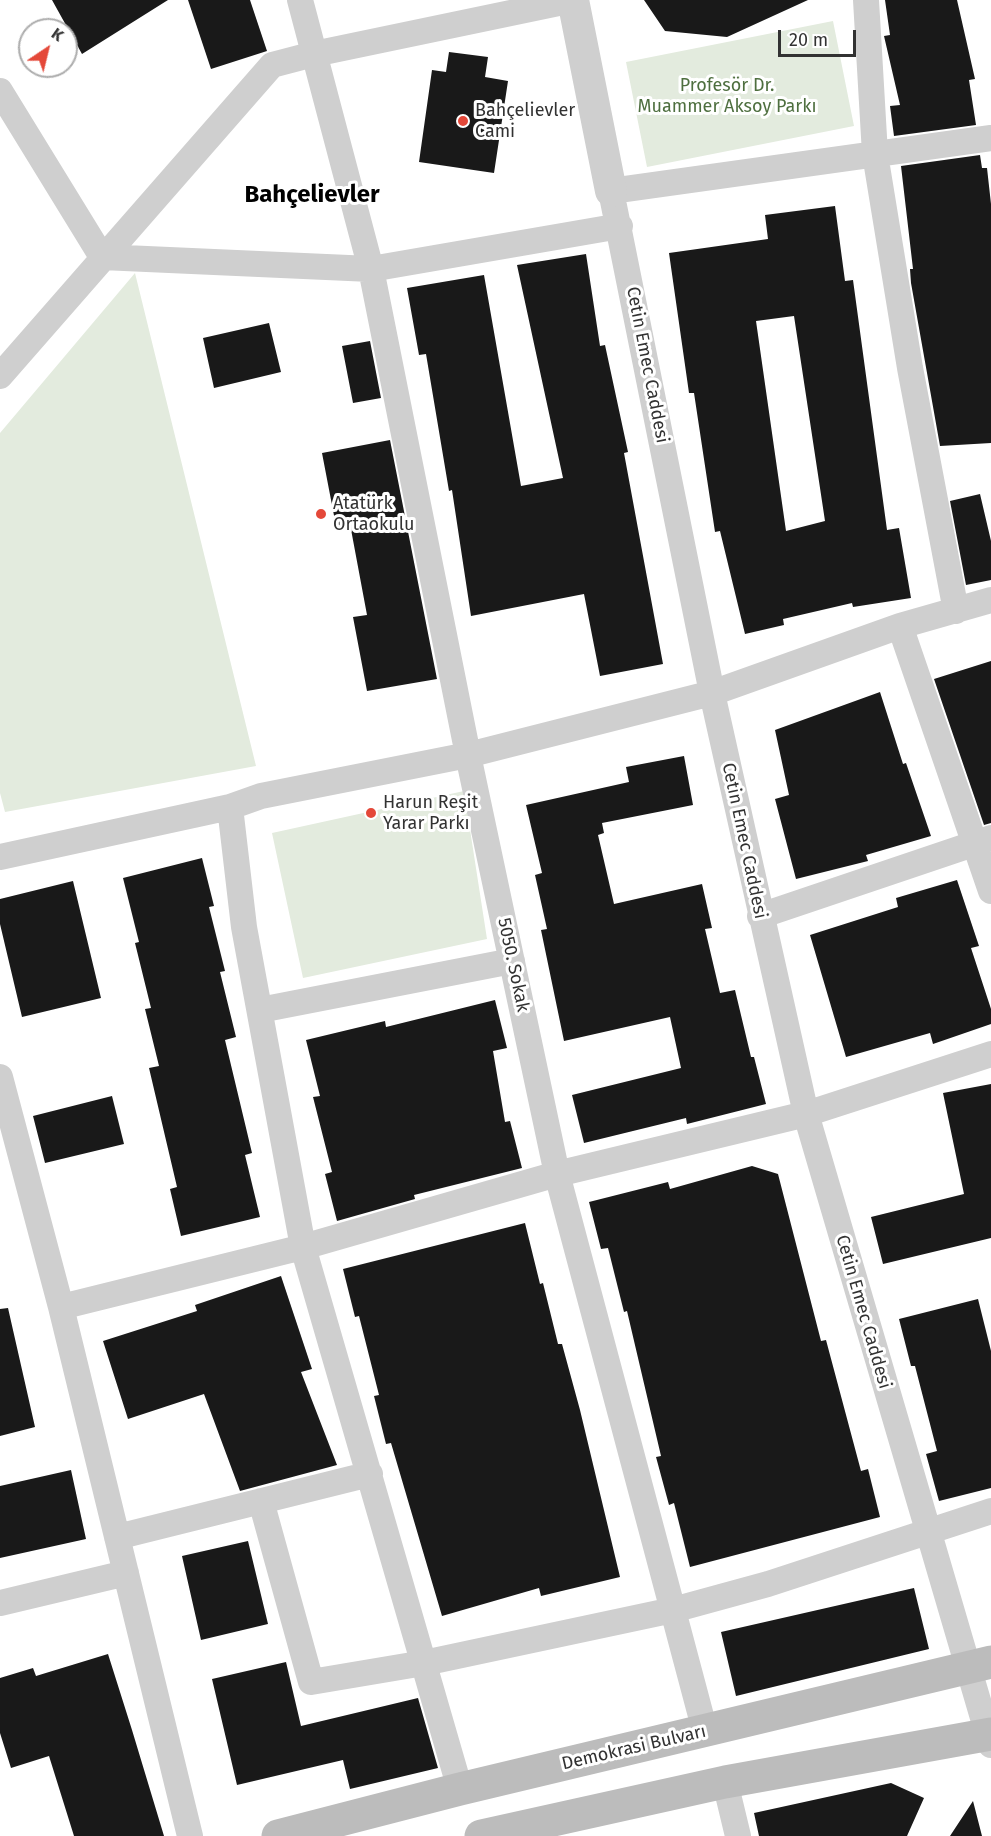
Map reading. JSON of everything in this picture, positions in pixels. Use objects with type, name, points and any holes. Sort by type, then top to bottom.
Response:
[{"type":"main road","name":"Demokrasi Bulvarı","points":[[278,1836],[460,1789],[981,1665]]},
{"type":"main road","points":[[480,1836],[725,1782],[990,1738]]},
{"type":"street","name":"5050. Sokak","points":[[300,0],[370,269],[468,755],[557,1174],[705,1731]]},
{"type":"street","points":[[0,376],[272,65],[314,54],[573,0]]},
{"type":"street","name":"Cetin Emec Caddesi","points":[[573,0],[712,693],[806,1114],[927,1532],[981,1665],[990,1738]]},
{"type":"street","points":[[866,0],[875,154],[910,368],[956,610]]},
{"type":"street","points":[[0,91],[102,257]]},
{"type":"street","points":[[612,191],[991,138]]},
{"type":"street","points":[[102,257],[370,269],[620,226]]},
{"type":"street","points":[[0,857],[230,807],[261,795],[468,755],[712,693],[900,626],[991,600]]},
{"type":"street","points":[[900,626],[983,841],[991,891]]},
{"type":"street","points":[[230,807],[244,927],[303,1247],[460,1789]]},
{"type":"street","points":[[760,916],[983,841]]},
{"type":"street","points":[[260,1010],[512,960]]},
{"type":"street","points":[[61,1307],[303,1247],[557,1174],[806,1114],[991,1054]]},
{"type":"street","points":[[0,1077],[61,1307],[190,1836]]},
{"type":"street","points":[[117,1537],[370,1474]]},
{"type":"street","points":[[261,1501],[311,1682],[424,1662],[673,1610],[768,1584],[991,1511]]},
{"type":"street","points":[[0,1603],[126,1573]]},
{"type":"street","points":[[725,1782],[738,1836]]},
{"type":"green space","name":"Profesör Dr. Muammer Aksoy Parkı","points":[[833,21],[854,126],[647,167],[626,62]]},
{"type":"green space","points":[[135,273],[256,766],[5,812],[0,793],[0,433]]},
{"type":"green space","points":[[464,791],[487,939],[303,978],[272,833]]},
{"type":"building","points":[[52,0],[168,0],[82,54],[78,47],[78,18],[62,18]]},
{"type":"building","points":[[188,0],[250,0],[267,51],[211,69]]},
{"type":"building","points":[[644,0],[808,0],[727,37],[665,31]]},
{"type":"building","points":[[885,0],[957,0],[975,79],[969,80],[976,125],[894,136],[890,106],[900,105],[884,36],[890,35]]},
{"type":"building","name":"Bahçelievler Cami","points":[[449,52],[488,57],[485,77],[508,81],[494,173],[419,162],[432,70],[446,72]]},
{"type":"building","points":[[980,155],[982,168],[987,168],[991,204],[991,443],[940,446],[911,283],[910,269],[913,269],[901,166]]},
{"type":"building","points":[[835,206],[845,281],[853,280],[887,530],[899,528],[911,598],[853,607],[852,603],[783,619],[784,625],[745,634],[720,531],[715,532],[694,393],[689,393],[669,253],[768,239],[765,215]],"holes":[[[794,316],[825,521],[786,531],[756,321]]]},
{"type":"building","points":[[586,254],[600,346],[605,345],[628,452],[624,453],[663,664],[600,676],[584,594],[471,616],[452,490],[449,491],[426,354],[419,355],[407,288],[484,275],[521,486],[563,478],[517,265]]},
{"type":"building","points":[[269,323],[281,372],[214,388],[203,338]]},
{"type":"building","points":[[370,341],[381,398],[353,403],[342,346]]},
{"type":"building","points":[[390,440],[437,679],[367,691],[353,617],[367,615],[350,524],[336,526],[322,453]]},
{"type":"building","points":[[980,494],[991,541],[991,580],[966,585],[950,501]]},
{"type":"building","points":[[991,661],[991,823],[984,825],[934,679]]},
{"type":"building","points":[[880,692],[903,764],[906,763],[931,836],[866,855],[868,861],[796,879],[775,799],[789,795],[775,730]]},
{"type":"building","points":[[684,756],[693,805],[602,823],[604,833],[598,835],[614,904],[702,884],[712,928],[705,929],[720,993],[735,990],[751,1057],[754,1057],[766,1104],[687,1124],[686,1118],[584,1143],[572,1095],[681,1068],[670,1017],[564,1041],[541,930],[547,929],[535,875],[542,873],[526,805],[629,782],[626,767]]},
{"type":"building","points":[[202,858],[214,906],[209,907],[225,971],[220,972],[236,1037],[225,1040],[252,1153],[245,1155],[260,1217],[181,1236],[170,1189],[177,1187],[149,1068],[159,1066],[145,1009],[151,1008],[135,943],[139,942],[123,878]]},
{"type":"building","points":[[957,880],[979,946],[971,948],[991,1009],[991,1024],[933,1044],[930,1033],[846,1057],[810,935],[898,907],[896,898]]},
{"type":"building","points":[[73,881],[101,998],[22,1017],[0,924],[0,899]]},
{"type":"building","points":[[495,1000],[507,1048],[493,1051],[505,1122],[510,1121],[522,1168],[414,1195],[415,1199],[337,1221],[325,1174],[332,1172],[313,1097],[320,1096],[306,1040],[385,1021],[386,1027]]},
{"type":"building","points":[[991,1084],[991,1238],[883,1264],[871,1217],[964,1194],[943,1093]]},
{"type":"building","points":[[112,1096],[124,1144],[45,1163],[33,1116]]},
{"type":"building","points":[[752,1166],[778,1174],[821,1341],[826,1340],[861,1471],[868,1469],[880,1517],[690,1567],[674,1503],[669,1505],[656,1457],[661,1456],[627,1311],[624,1312],[608,1248],[601,1249],[589,1202],[668,1182],[670,1189]]},
{"type":"building","points":[[525,1223],[540,1284],[543,1283],[558,1344],[562,1344],[580,1410],[620,1577],[541,1596],[539,1588],[442,1616],[391,1443],[386,1444],[374,1396],[379,1395],[359,1316],[355,1317],[343,1269]]},
{"type":"building","points":[[281,1276],[312,1369],[301,1372],[337,1465],[240,1491],[204,1394],[128,1419],[103,1341],[197,1311],[195,1305]]},
{"type":"building","points":[[978,1299],[991,1351],[991,1488],[939,1501],[926,1454],[937,1451],[915,1366],[911,1366],[899,1319]]},
{"type":"building","points":[[8,1308],[35,1427],[0,1436],[0,1309]]},
{"type":"building","points":[[71,1470],[86,1539],[0,1558],[0,1486]]},
{"type":"building","points":[[248,1541],[268,1624],[201,1640],[182,1556]]},
{"type":"building","points":[[914,1588],[929,1649],[736,1696],[721,1632]]},
{"type":"building","points":[[108,1654],[164,1836],[74,1836],[49,1756],[11,1768],[0,1733],[0,1678],[33,1668],[36,1676]]},
{"type":"building","points":[[286,1662],[301,1726],[418,1698],[438,1768],[350,1789],[343,1760],[237,1785],[212,1679]]},
{"type":"building","points":[[891,1783],[924,1798],[907,1836],[759,1836],[754,1813]]},
{"type":"building","points":[[973,1801],[982,1836],[950,1836]]},
{"type":"place","name":"Bahçelievler Cami","points":[[463,121]]},
{"type":"place","name":"Atatürk Ortaokulu","points":[[321,514]]},
{"type":"place","name":"Harun Reşit Yarar Parkı","points":[[371,813]]},
{"type":"district","name":"Bahçelievler","points":[[312,195]]}]
